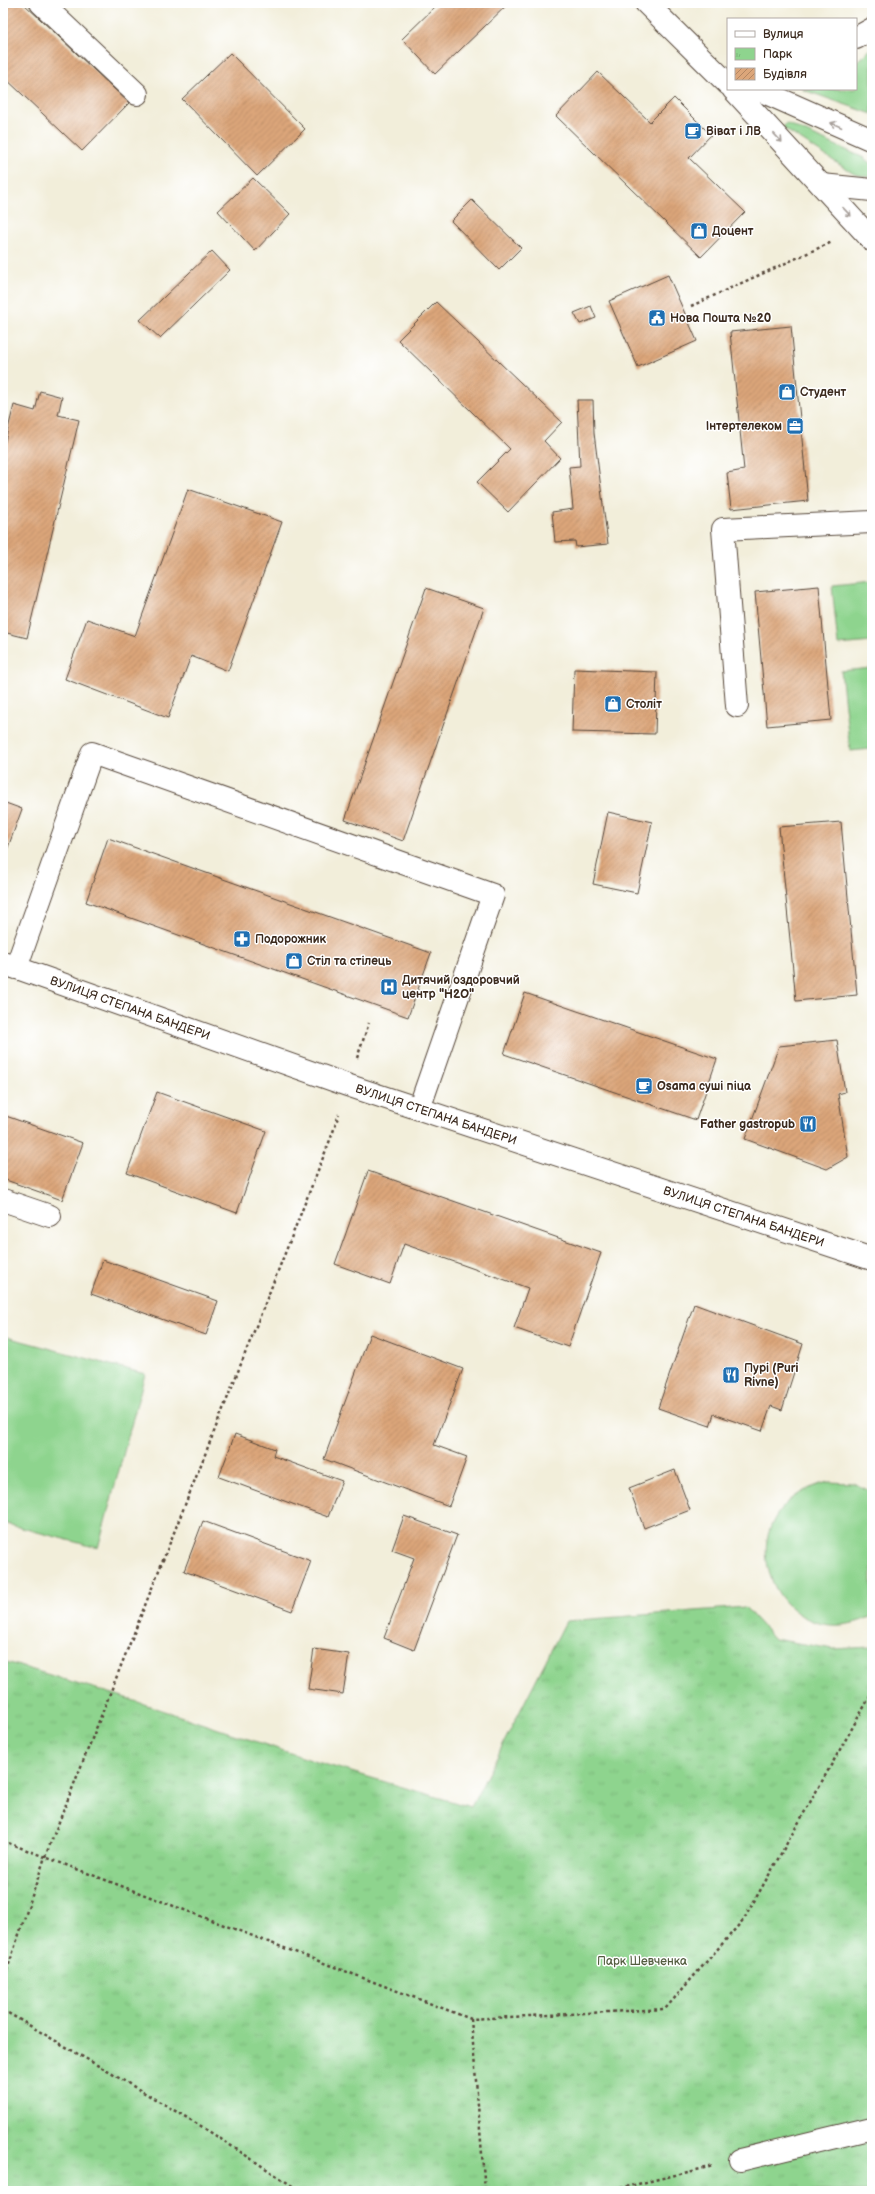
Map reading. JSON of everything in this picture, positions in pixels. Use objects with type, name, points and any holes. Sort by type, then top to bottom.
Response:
[{"type":"main road","points":[[41,3],[137,94]]},
{"type":"main road","points":[[646,3],[724,74]]},
{"type":"main road","points":[[857,37],[872,29]]},
{"type":"main road","points":[[734,90],[872,240]]},
{"type":"main road","points":[[759,90],[872,140]]},
{"type":"main road","points":[[822,185],[872,190]]},
{"type":"main road","points":[[737,706],[723,529],[872,522]]},
{"type":"main road","points":[[10,965],[92,753],[107,758],[493,896],[419,1109]]},
{"type":"main road","name":"ВУЛИЦЯ СТЕПАНА БАНДЕРИ","points":[[10,965],[347,1085],[872,1259]]},
{"type":"main road","points":[[3,1200],[50,1216]]},
{"type":"main road","points":[[740,2160],[872,2128]]},
{"type":"path","points":[[691,306],[832,242]]},
{"type":"path","points":[[3,1982],[45,1857],[332,1135],[347,1085],[369,1023]]},
{"type":"path","points":[[3,1841],[471,2019],[665,2009],[744,1919],[872,1693]]},
{"type":"path","points":[[3,2010],[202,2126],[300,2191]]},
{"type":"path","points":[[471,2019],[485,2191]]},
{"type":"path","points":[[609,2191],[740,2160]]},
{"type":"green space","points":[[872,48],[872,114],[804,90],[857,90],[857,61]]},
{"type":"green space","points":[[786,123],[864,158],[872,165],[872,175],[869,177],[854,174],[783,128]]},
{"type":"green space","points":[[872,582],[872,642],[838,645],[832,586]]},
{"type":"green space","points":[[872,668],[872,749],[850,751],[841,671]]},
{"type":"green space","points":[[3,1336],[145,1374],[98,1548],[3,1523]]},
{"type":"green space","points":[[828,1482],[853,1483],[872,1492],[872,1616],[838,1625],[808,1619],[785,1602],[771,1578],[766,1549],[773,1522],[793,1498]]},
{"type":"green space","name":"Парк Шевченка","points":[[745,1607],[774,1639],[833,1649],[872,1647],[872,2191],[3,2191],[3,1661],[120,1696],[317,1762],[471,1807],[566,1621]]},
{"type":"building","points":[[3,3],[23,3],[129,103],[82,151],[3,76]]},
{"type":"building","points":[[439,3],[509,3],[435,74],[402,39]]},
{"type":"building","points":[[230,53],[305,129],[257,176],[182,99]]},
{"type":"building","points":[[598,72],[650,122],[674,98],[711,135],[689,158],[745,212],[701,257],[556,116]]},
{"type":"building","points":[[253,178],[290,214],[255,251],[218,211]]},
{"type":"building","points":[[472,200],[521,248],[499,270],[451,221]]},
{"type":"building","points":[[212,251],[230,270],[160,338],[140,320]]},
{"type":"building","points":[[668,275],[697,341],[638,367],[609,301]]},
{"type":"building","points":[[436,302],[562,422],[544,441],[560,458],[508,512],[477,482],[510,449],[398,340]]},
{"type":"building","points":[[591,306],[596,318],[580,324],[574,313]]},
{"type":"building","points":[[791,326],[808,501],[731,509],[727,473],[744,470],[730,332]]},
{"type":"building","points":[[40,391],[62,397],[58,415],[79,420],[27,638],[3,632],[3,449],[14,405],[35,411]]},
{"type":"building","points":[[577,400],[593,400],[594,433],[608,544],[576,547],[575,541],[555,542],[552,512],[573,509],[569,467],[580,466]]},
{"type":"building","points":[[188,489],[282,522],[228,671],[191,656],[168,718],[65,679],[87,619],[135,636]]},
{"type":"building","points":[[819,586],[831,720],[767,726],[755,592]]},
{"type":"building","points":[[426,588],[484,608],[403,841],[345,820]]},
{"type":"building","points":[[574,669],[657,672],[655,734],[572,732]]},
{"type":"building","points":[[3,802],[22,809],[3,861]]},
{"type":"building","points":[[608,812],[652,822],[637,893],[593,884]]},
{"type":"building","points":[[841,822],[857,995],[796,1001],[779,827]]},
{"type":"building","points":[[108,838],[431,953],[408,1017],[86,902]]},
{"type":"building","points":[[525,993],[717,1059],[696,1120],[504,1054]]},
{"type":"building","points":[[837,1040],[845,1092],[838,1094],[848,1157],[827,1169],[745,1139],[779,1046]]},
{"type":"building","points":[[157,1092],[266,1131],[237,1213],[127,1173]]},
{"type":"building","points":[[3,1115],[83,1143],[62,1200],[3,1179]]},
{"type":"building","points":[[368,1171],[601,1253],[568,1347],[514,1328],[528,1288],[404,1244],[390,1284],[335,1264]]},
{"type":"building","points":[[103,1260],[218,1301],[206,1335],[91,1294]]},
{"type":"building","name":"Пурі (Puri Rivne)","points":[[694,1304],[803,1344],[782,1410],[771,1406],[762,1431],[714,1414],[710,1426],[658,1408]]},
{"type":"building","points":[[370,1334],[463,1369],[434,1445],[467,1457],[449,1506],[324,1459]]},
{"type":"building","points":[[235,1434],[275,1449],[273,1456],[342,1481],[328,1517],[219,1477]]},
{"type":"building","points":[[675,1470],[690,1510],[644,1528],[629,1488]]},
{"type":"building","points":[[404,1516],[457,1535],[414,1650],[384,1638],[414,1558],[392,1550]]},
{"type":"building","points":[[203,1521],[311,1561],[292,1611],[184,1571]]},
{"type":"building","points":[[314,1649],[349,1654],[343,1694],[308,1689]]},
{"type":"place","name":"Віват і ЛВ","points":[[693,131]]},
{"type":"place","name":"Доцент","points":[[699,231]]},
{"type":"place","name":"Нова Пошта №20","points":[[657,318]]},
{"type":"place","name":"Студент","points":[[787,392]]},
{"type":"place","name":"Інтертелеком","points":[[795,426]]},
{"type":"place","name":"Століт","points":[[613,704]]},
{"type":"place","name":"Подорожник","points":[[242,939]]},
{"type":"place","name":"Стіл та стілець","points":[[294,961]]},
{"type":"place","name":"Дитячий оздоровчий центр \"H2O\"","points":[[389,987]]},
{"type":"place","name":"Osama суші піца","points":[[644,1086]]},
{"type":"place","name":"Father gastropub","points":[[808,1124]]},
{"type":"place","name":"Пурі (Puri Rivne)","points":[[731,1375]]}]
